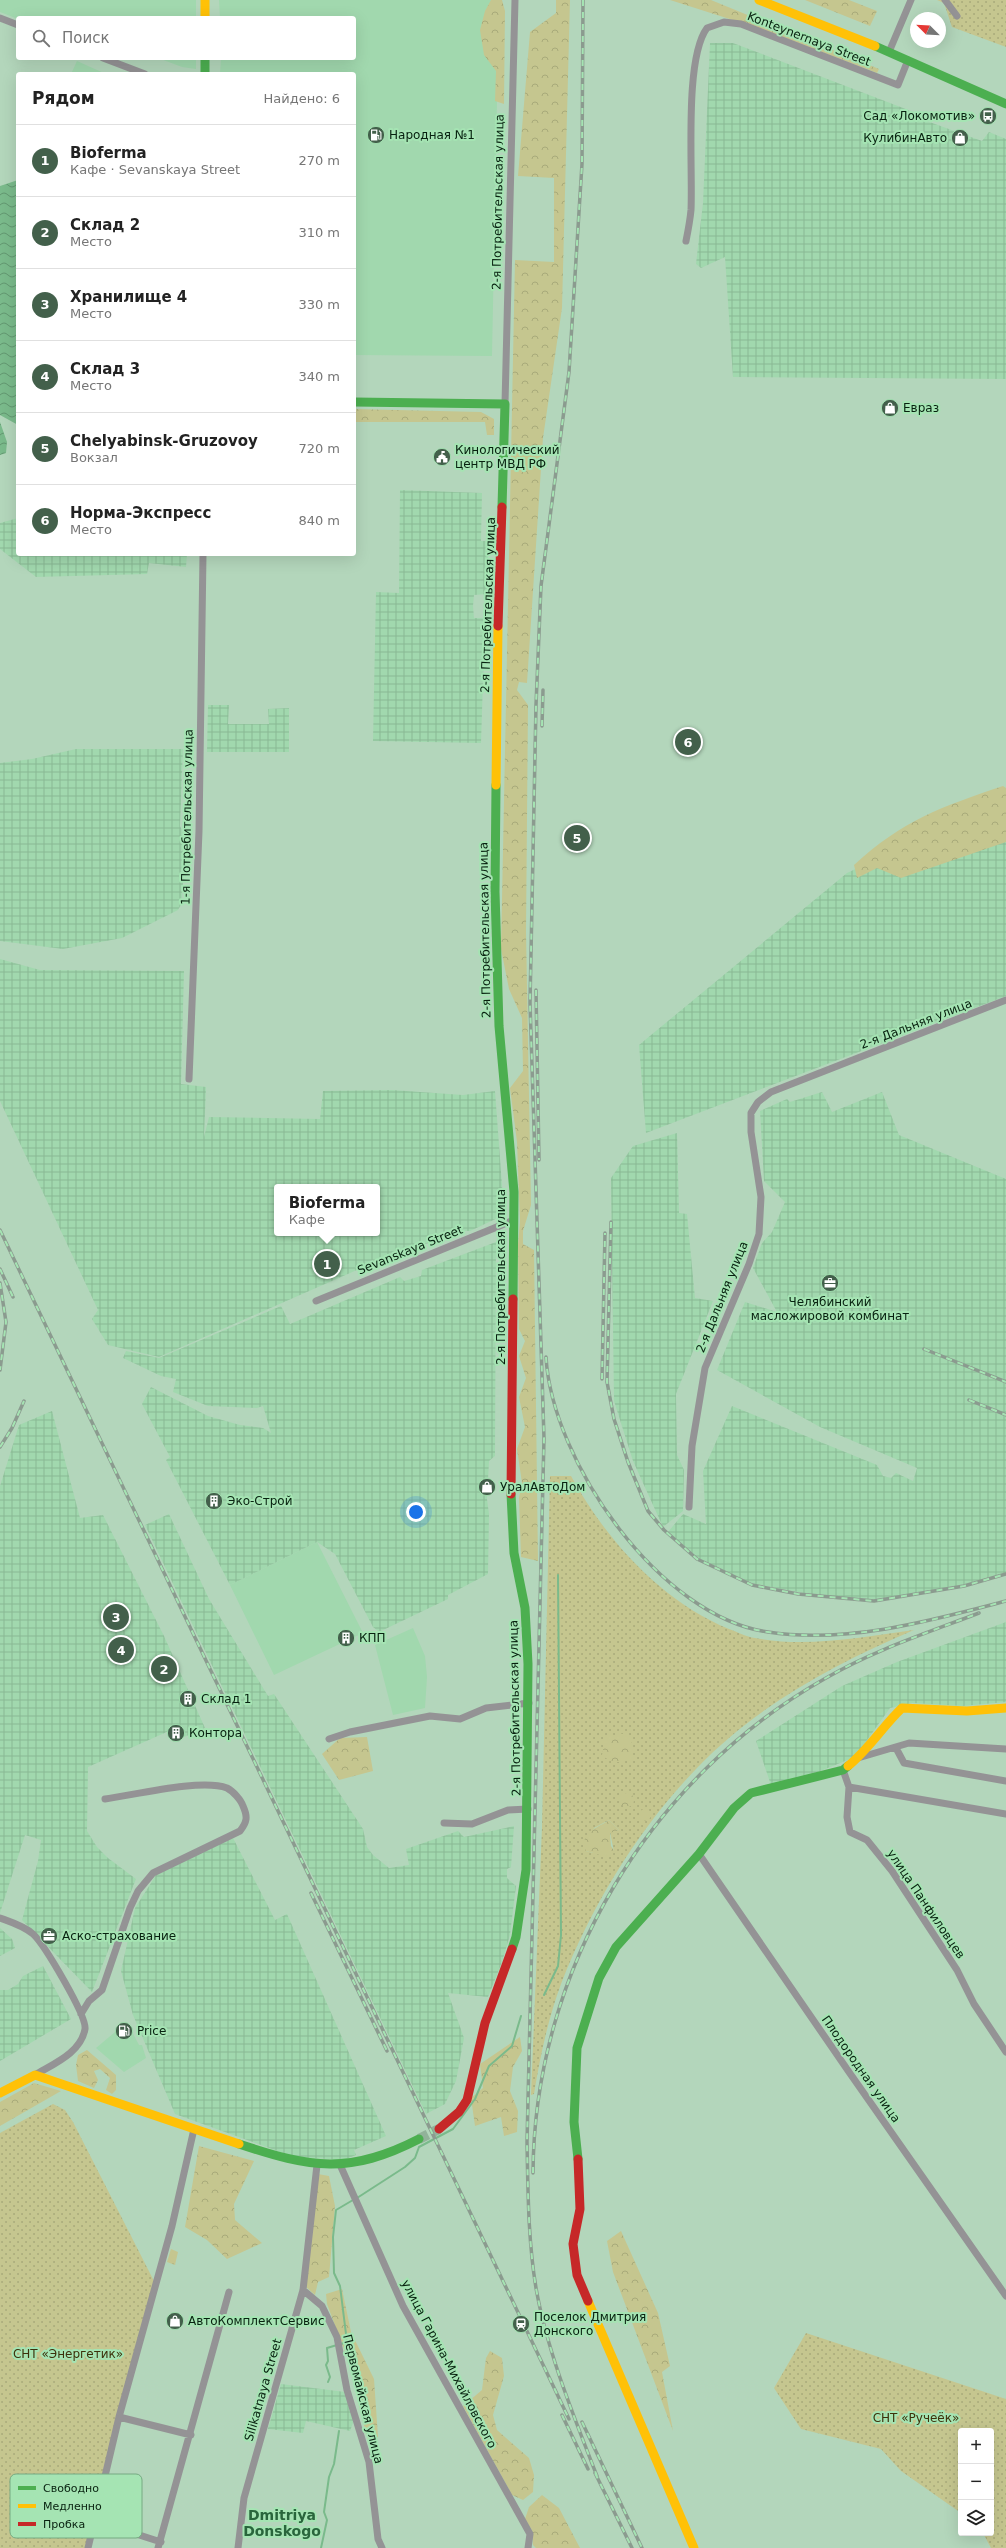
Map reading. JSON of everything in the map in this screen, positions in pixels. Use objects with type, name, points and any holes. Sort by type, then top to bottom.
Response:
[{"type":"street","points":[[205,0],[205,16]]},
{"type":"street","name":"2-я Потребительская улица","points":[[439,2129],[459,2112],[466,2100],[485,2023],[516,1937],[526,1870],[529,1703],[525,1608],[514,1553],[511,1509],[514,1220],[511,1139],[499,1026],[495,922],[496,710],[506,404],[515,0]]},
{"type":"street","points":[[759,0],[889,52],[1006,104]]},
{"type":"street","points":[[889,52],[911,0]]},
{"type":"street","points":[[945,0],[956,16]]},
{"type":"street","points":[[0,18],[16,24]]},
{"type":"street","name":"Konteynernaya Street","points":[[686,241],[690,211],[693,94],[697,49],[707,28],[724,22],[741,24],[898,85],[908,60]]},
{"type":"street","points":[[109,60],[140,72]]},
{"type":"street","points":[[205,60],[205,72]]},
{"type":"street","points":[[356,402],[506,404]]},
{"type":"street","name":"1-я Потребительская улица","points":[[189,1080],[199,831],[202,556]]},
{"type":"street","name":"2-я Дальняя улица","points":[[690,1506],[692,1446],[705,1368],[749,1264],[759,1234],[761,1196],[751,1132],[751,1113],[758,1102],[771,1092],[1006,1000]]},
{"type":"street","name":"Sevanskaya Street","points":[[316,1301],[514,1220]]},
{"type":"street","points":[[329,1739],[350,1732],[430,1716],[460,1720],[486,1708],[529,1703]]},
{"type":"street","points":[[694,2548],[577,2275],[573,2244],[580,2209],[580,2182],[574,2122],[577,2048],[599,1978],[616,1947],[699,1854],[734,1808],[751,1794],[760,1789],[843,1770],[858,1758],[886,1722],[902,1708],[968,1711],[1006,1708]]},
{"type":"street","points":[[858,1758],[909,1743],[1006,1749]]},
{"type":"street","points":[[896,1748],[904,1763],[1006,1781]]},
{"type":"street","name":"улица Панфиловцев","points":[[843,1770],[849,1787],[847,1817],[850,1832],[867,1840],[892,1871],[957,1970],[974,2004],[1006,2052]]},
{"type":"street","points":[[81,2014],[89,2001],[102,1990],[130,1908],[138,1891],[153,1873],[240,1831],[246,1822],[246,1813],[241,1801],[227,1788],[202,1784],[105,1800]]},
{"type":"street","points":[[849,1787],[1006,1814]]},
{"type":"street","points":[[444,1823],[472,1824],[508,1810],[528,1809]]},
{"type":"street","name":"Плодородная улица","points":[[699,1854],[1006,2296]]},
{"type":"street","points":[[0,1918],[21,1926],[38,1939],[81,2014],[85,2029],[78,2044],[65,2056],[35,2075],[0,2093]]},
{"type":"street","points":[[35,2075],[283,2159],[316,2166],[342,2167],[383,2156],[419,2139]]},
{"type":"street","points":[[105,2474],[172,2226],[194,2129]]},
{"type":"street","name":"Silikatnaya Street","points":[[238,2548],[244,2498],[303,2290],[316,2166]]},
{"type":"street","name":"улица Гарина-Михайловского","points":[[342,2167],[403,2306],[530,2534],[528,2548]]},
{"type":"street","name":"Первомайская улица","points":[[303,2290],[322,2306],[337,2336],[347,2390],[369,2462],[378,2539],[382,2548]]},
{"type":"street","points":[[141,2538],[159,2545],[191,2435],[229,2292]]},
{"type":"street","points":[[120,2416],[191,2435]]},
{"type":"street","points":[[88,2548],[90,2538]]},
{"type":"shaded area","points":[[0,0],[196,0],[196,16],[16,16],[16,18],[0,12]]},
{"type":"shaded area","points":[[219,0],[499,0],[492,356],[356,355],[356,72],[220,72],[221,60],[356,60],[356,16],[220,16]]},
{"type":"shaded area","points":[[710,43],[733,43],[924,116],[924,120],[982,141],[989,132],[1006,139],[1006,379],[733,377],[725,257],[701,268],[696,264],[703,203]]},
{"type":"shaded area","points":[[163,60],[196,60],[196,69],[182,67]]},
{"type":"shaded area","points":[[77,61],[102,72],[72,72]]},
{"type":"shaded area","points":[[400,490],[482,493],[481,541],[488,541],[488,594],[474,595],[473,606],[474,618],[485,618],[481,743],[373,741],[376,592],[399,593]]},
{"type":"shaded area","points":[[16,519],[16,556],[187,556],[186,567],[149,563],[147,574],[36,577],[0,549],[0,523]]},
{"type":"shaded area","points":[[208,705],[229,705],[228,724],[269,724],[268,709],[289,708],[289,752],[207,752]]},
{"type":"shaded area","points":[[76,749],[183,749],[180,826],[185,837],[182,903],[178,910],[122,938],[63,949],[0,941],[0,763],[32,759]]},
{"type":"shaded area","points":[[1006,798],[1006,996],[646,1133],[639,1045],[847,873]]},
{"type":"shaded area","points":[[0,959],[40,970],[184,971],[181,1084],[206,1087],[204,1137],[209,1117],[320,1119],[323,1091],[392,1090],[463,1095],[495,1091],[504,1212],[502,1216],[470,1231],[461,1231],[366,1266],[159,1357],[108,1345],[92,1319],[98,1310],[0,1101]]},
{"type":"shaded area","points":[[822,1092],[832,1112],[882,1092],[899,1135],[1006,1179],[1006,1574],[964,1585],[874,1600],[815,1595],[753,1584],[700,1560],[668,1532],[683,1514],[706,1524],[703,1471],[732,1406],[877,1465],[883,1476],[891,1478],[896,1473],[913,1481],[917,1468],[820,1427],[717,1370],[745,1302],[777,1312],[753,1268],[762,1243],[772,1232],[785,1202],[764,1181],[760,1111],[787,1099],[790,1102]]},
{"type":"shaded area","points":[[677,1133],[679,1213],[687,1214],[695,1298],[713,1301],[676,1394],[677,1455],[684,1470],[683,1511],[663,1527],[633,1461],[614,1401],[611,1178],[633,1146]]},
{"type":"shaded area","points":[[496,1242],[495,1456],[489,1461],[487,1499],[489,1514],[488,1574],[448,1595],[448,1599],[379,1632],[373,1627],[335,1554],[317,1542],[230,1585],[166,1460],[170,1457],[142,1404],[151,1387],[208,1416],[240,1425],[263,1428],[271,1433],[263,1406],[257,1408],[208,1406],[173,1392],[176,1379],[161,1376],[123,1358],[126,1351],[159,1358],[281,1306],[290,1324],[400,1277],[404,1281],[421,1276],[422,1270]]},
{"type":"shaded area","points":[[52,1411],[80,1518],[103,1515],[164,1636],[205,1728],[175,1741],[169,1731],[88,1767],[87,1831],[97,1847],[108,1858],[136,1879],[92,1992],[22,1920],[38,1861],[41,1840],[25,1835],[0,1913],[0,1486],[19,1425]]},
{"type":"shaded area","points":[[169,1514],[209,1599],[268,1696],[274,1694],[363,1829],[367,1847],[373,1855],[389,1868],[409,1865],[406,1849],[458,1831],[464,1837],[514,1826],[511,1867],[507,1869],[507,1878],[516,1886],[510,1935],[502,1962],[488,1997],[448,1993],[464,2038],[456,2081],[445,2104],[426,2114],[145,1525]]},
{"type":"shaded area","points":[[317,1542],[363,1633],[274,1675],[230,1585]]},
{"type":"shaded area","points":[[1006,1622],[1006,1702],[963,1706],[912,1703],[890,1708],[855,1757],[818,1772],[771,1785],[756,1741],[842,1686],[897,1662]]},
{"type":"shaded area","points":[[413,1628],[425,1656],[427,1677],[425,1708],[393,1715],[375,1645]]},
{"type":"shaded area","points":[[232,1836],[275,1920],[287,1914],[386,2136],[354,2150],[356,2155],[344,2160],[294,2157],[175,2114],[133,2015],[121,1971],[135,1908],[158,1872]]},
{"type":"shaded area","points":[[0,1928],[12,1939],[15,1948],[0,1956]]},
{"type":"shaded area","points":[[43,1966],[71,2019],[0,2061],[0,1990],[8,1990],[18,1984],[23,1976]]},
{"type":"shaded area","points":[[127,2022],[139,2045],[142,2045],[146,2058],[124,2072],[96,2048]]},
{"type":"shaded area","points":[[281,2384],[345,2392],[354,2420],[350,2431],[306,2421],[303,2433],[268,2429]]},
{"type":"green space","points":[[491,0],[502,0],[505,11],[504,104],[495,101],[496,71],[484,55],[480,30],[485,11]]},
{"type":"green space","points":[[556,0],[570,0],[562,308],[543,438],[527,683],[519,682],[517,690],[528,705],[526,932],[531,1205],[523,1231],[523,1244],[534,1250],[538,1561],[521,1557],[519,1498],[522,1483],[517,1449],[525,1427],[519,1397],[526,1378],[519,1356],[525,1341],[519,1329],[518,1245],[520,1221],[517,1142],[510,1088],[523,1071],[522,1018],[509,989],[501,949],[515,260],[554,262],[554,178],[518,176],[530,32],[556,13]]},
{"type":"green space","points":[[670,0],[711,0],[879,69],[877,73],[764,30]]},
{"type":"green space","points":[[805,0],[849,0],[877,11],[870,26]]},
{"type":"green space","points":[[937,0],[1006,0],[1006,47],[952,27],[944,3]]},
{"type":"green space","points":[[356,409],[481,412],[494,419],[494,435],[487,435],[485,422],[356,422]]},
{"type":"green space","points":[[1003,786],[1006,788],[1006,842],[901,878],[877,868],[857,878],[854,865],[889,837],[906,826],[942,808]]},
{"type":"green space","points":[[550,1476],[571,1476],[585,1500],[618,1545],[658,1585],[704,1617],[745,1636],[775,1641],[814,1642],[914,1630],[855,1657],[798,1688],[771,1706],[720,1746],[697,1768],[655,1816],[618,1869],[573,1955],[556,1997],[545,2038],[534,2094],[531,2095],[542,1827]],"holes":[[[609,1820],[619,1830],[610,1832],[614,1852],[593,1853],[586,1851],[594,1828]]]},
{"type":"green space","points":[[624,1733],[632,1736],[631,1759],[623,1762],[616,1762],[605,1758],[602,1755],[606,1737]]},
{"type":"green space","points":[[367,1737],[373,1771],[339,1780],[322,1754],[340,1738]]},
{"type":"green space","points":[[624,1793],[630,1793],[634,1797],[634,1803],[630,1807],[624,1807],[620,1803],[620,1797]]},
{"type":"green space","points":[[643,1809],[647,1809],[651,1815],[647,1821],[643,1821],[639,1817],[639,1813]]},
{"type":"green space","points":[[609,1820],[619,1830],[610,1833],[611,1846],[615,1852],[604,1855],[586,1851],[584,1845],[587,1835]]},
{"type":"green space","points":[[520,2037],[522,2051],[513,2067],[510,2091],[518,2111],[517,2132],[504,2136],[501,2117],[475,2126],[471,2098],[483,2088],[480,2064]]},
{"type":"green space","points":[[87,2050],[116,2075],[116,2090],[112,2094],[106,2090],[110,2078],[100,2069],[94,2071],[98,2080],[94,2088],[78,2081],[76,2065],[78,2055]]},
{"type":"green space","points":[[34,2083],[61,2091],[0,2126],[0,2102]]},
{"type":"green space","name":"СНТ «Энергетик»","points":[[53,2104],[65,2110],[73,2122],[157,2287],[106,2474],[10,2474],[10,2538],[89,2538],[86,2548],[0,2548],[0,2133]]},
{"type":"green space","points":[[199,2146],[254,2161],[234,2204],[235,2220],[262,2243],[227,2259],[207,2240],[185,2227]]},
{"type":"green space","points":[[318,2174],[329,2176],[335,2206],[329,2277],[318,2282],[315,2295],[306,2287]]},
{"type":"green space","points":[[621,2231],[658,2313],[670,2366],[662,2372],[673,2431],[613,2272],[607,2241]]},
{"type":"green space","points":[[171,2249],[178,2252],[175,2265],[167,2262]]},
{"type":"green space","points":[[342,2289],[351,2332],[374,2379],[378,2437],[368,2440],[358,2403],[359,2389],[327,2304],[326,2294]]},
{"type":"green space","name":"СНТ «Ручеёк»","points":[[806,2333],[1006,2399],[1006,2548],[991,2548],[985,2536],[994,2536],[994,2428],[958,2428],[958,2511],[901,2471],[881,2449],[801,2429],[774,2388]]},
{"type":"green space","points":[[490,2351],[502,2358],[504,2376],[493,2415],[497,2430],[529,2458],[534,2475],[533,2492],[523,2500],[512,2495],[463,2406],[482,2390],[486,2358]]},
{"type":"green space","points":[[542,2495],[559,2508],[580,2548],[536,2548],[533,2545],[532,2530],[525,2519],[529,2507]]},
{"type":"water","points":[[16,181],[16,424],[0,415],[0,186]]},
{"type":"water","points":[[0,422],[7,442],[6,453],[0,455]]},
{"type":"waterway","points":[[544,1995],[558,1966],[561,1935],[558,1575]]},
{"type":"waterway","points":[[357,2198],[405,2167],[415,2158],[419,2147],[453,2129],[475,2099],[489,2066],[512,2046],[521,2016]]},
{"type":"waterway","points":[[328,2382],[330,2377],[326,2365],[328,2361],[327,2348],[347,2342],[340,2286],[334,2273],[333,2237],[336,2210],[353,2200]]},
{"type":"waterway","points":[[321,2548],[327,2520],[324,2512],[329,2477],[334,2464],[339,2431]]},
{"type":"tunnel","points":[[419,2139],[439,2129]]},
{"type":"railway","points":[[583,0],[582,164],[569,372],[541,586],[536,705],[530,1003],[544,1438],[527,2142],[531,2252],[541,2312],[562,2384],[597,2476]]},
{"type":"railway","points":[[542,726],[543,690]]},
{"type":"railway","points":[[536,990],[539,1160]]},
{"type":"railway","points":[[611,1222],[607,1382],[614,1419],[628,1462],[648,1511],[664,1530],[697,1559],[752,1585],[798,1594],[874,1601],[964,1586],[1006,1574]]},
{"type":"railway","points":[[0,1230],[569,2419]]},
{"type":"railway","points":[[602,1379],[605,1233]]},
{"type":"railway","points":[[0,1269],[13,1297]]},
{"type":"railway","points":[[0,1283],[6,1322],[0,1370]]},
{"type":"railway","points":[[924,1349],[1006,1382]]},
{"type":"railway","points":[[546,1357],[553,1398],[568,1442],[590,1486],[619,1528],[652,1566],[689,1597],[728,1620],[768,1632],[798,1635],[858,1633],[918,1623],[1006,1601]]},
{"type":"railway","points":[[969,1400],[1006,1415]]},
{"type":"railway","points":[[0,1447],[12,1428],[24,1401]]},
{"type":"railway","points":[[533,2173],[539,2098],[554,2024],[580,1953],[614,1886],[656,1825],[706,1769],[763,1719],[844,1668],[882,1650],[979,1613]]},
{"type":"railway","points":[[311,1893],[387,2051]]},
{"type":"railway","points":[[562,2415],[588,2469]]},
{"type":"railway","points":[[582,2422],[642,2548]]},
{"type":"railway","points":[[595,2473],[632,2548]]},
{"type":"traffic: fast","points":[[875,46],[1006,104]]},
{"type":"traffic: fast","points":[[205,60],[205,72]]},
{"type":"traffic: fast","points":[[356,402],[505,404],[502,507]]},
{"type":"traffic: fast","points":[[496,785],[495,892],[499,1026],[514,1192],[513,1299]]},
{"type":"traffic: fast","points":[[511,1494],[514,1553],[525,1608],[528,1664],[526,1870],[516,1937],[512,1949]]},
{"type":"traffic: fast","points":[[578,2159],[574,2122],[577,2048],[599,1978],[616,1947],[699,1854],[734,1808],[751,1793],[843,1770],[848,1766]]},
{"type":"traffic: fast","points":[[239,2144],[288,2158],[330,2164],[350,2163],[371,2158],[394,2151],[419,2139]]},
{"type":"traffic: slow","points":[[205,0],[205,16]]},
{"type":"traffic: slow","points":[[759,0],[875,46]]},
{"type":"traffic: slow","points":[[496,785],[498,626]]},
{"type":"traffic: slow","points":[[848,1766],[863,1752],[902,1708],[967,1711],[1006,1708]]},
{"type":"traffic: slow","points":[[0,2093],[35,2075],[239,2144]]},
{"type":"traffic: slow","points":[[588,2301],[694,2548]]},
{"type":"traffic: jam","points":[[498,626],[502,507]]},
{"type":"traffic: jam","points":[[511,1494],[513,1299]]},
{"type":"traffic: jam","points":[[439,2129],[459,2112],[467,2100],[485,2023],[512,1949]]},
{"type":"traffic: jam","points":[[578,2159],[580,2209],[573,2244],[577,2275],[588,2301]]},
{"type":"place","name":"Сад «Локомотив»","points":[[988,116]]},
{"type":"place","name":"Народная №1","points":[[376,135]]},
{"type":"place","name":"КулибинАвто","points":[[960,138]]},
{"type":"place","name":"Евраз","points":[[890,408]]},
{"type":"place","name":"Кинологический центр МВД РФ","points":[[442,457]]},
{"type":"place","name":"Норма-Экспресс","points":[[688,742]]},
{"type":"place","name":"Chelyabinsk-Gruzovoy","points":[[577,838]]},
{"type":"place","name":"Bioferma","points":[[327,1264]]},
{"type":"place","name":"Челябинский масложировой комбинат","points":[[830,1283]]},
{"type":"place","name":"УралАвтоДом","points":[[487,1487]]},
{"type":"place","name":"Эко-Строй","points":[[214,1501]]},
{"type":"place","name":"Хранилище 4","points":[[116,1617]]},
{"type":"place","name":"КПП","points":[[346,1638]]},
{"type":"place","name":"Склад 3","points":[[121,1650]]},
{"type":"place","name":"Склад 2","points":[[164,1669]]},
{"type":"place","name":"Склад 1","points":[[188,1699]]},
{"type":"place","name":"Контора","points":[[176,1733]]},
{"type":"place","name":"Аско-страхование","points":[[49,1936]]},
{"type":"place","name":"Price","points":[[124,2031]]},
{"type":"place","name":"АвтоКомплектСервис","points":[[175,2321]]},
{"type":"place","name":"Поселок Дмитрия Донского","points":[[521,2324]]},
{"type":"district","name":"Dmitriya Donskogo","points":[[282,2524]]}]
